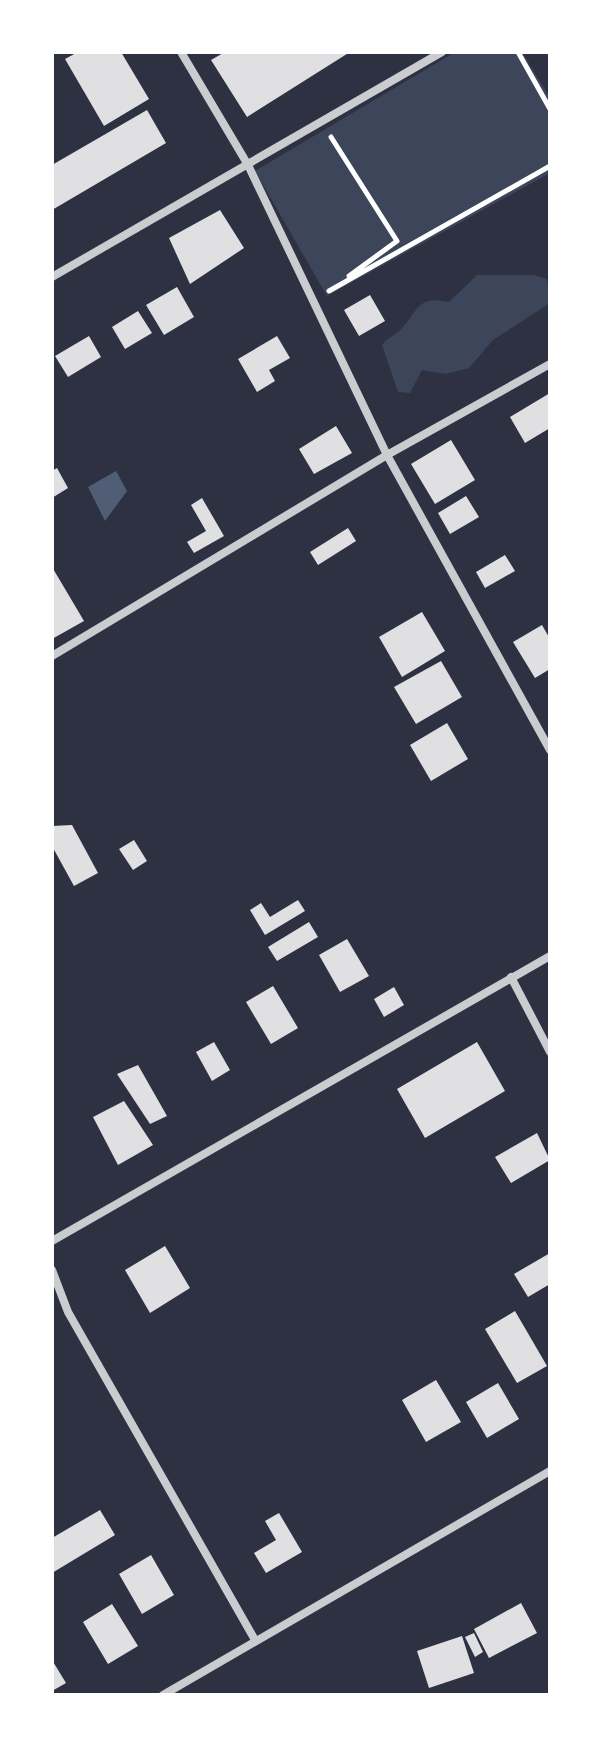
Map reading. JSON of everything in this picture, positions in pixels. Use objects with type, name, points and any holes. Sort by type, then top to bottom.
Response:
[{"type":"street","points":[[181,52],[248,165],[387,455],[550,750]]},
{"type":"street","points":[[52,277],[442,52]]},
{"type":"street","points":[[52,656],[387,455],[550,364]]},
{"type":"street","points":[[52,1241],[550,956]]},
{"type":"street","points":[[511,977],[550,1052]]},
{"type":"street","points":[[52,1270],[68,1312],[255,1640]]},
{"type":"street","points":[[163,1695],[550,1471]]},
{"type":"path","points":[[518,52],[550,109]]},
{"type":"path","points":[[327,131],[397,241],[328,291]]},
{"type":"path","points":[[328,291],[550,166]]},
{"type":"path","points":[[320,278],[328,291]]},
{"type":"shaded area","points":[[455,52],[522,52],[550,98],[550,173],[327,296],[255,171]]},
{"type":"shaded area","points":[[477,275],[534,275],[547,279],[550,303],[493,340],[469,368],[446,374],[422,370],[410,393],[398,392],[382,345],[402,328],[420,305],[431,300],[449,302]]},
{"type":"shaded area","points":[[116,471],[127,491],[105,521],[88,487]]},
{"type":"building","points":[[78,52],[121,52],[149,99],[104,126],[65,59]]},
{"type":"building","points":[[225,52],[350,52],[247,117],[211,60]]},
{"type":"building","points":[[147,110],[166,143],[52,210],[52,165]]},
{"type":"building","points":[[220,210],[244,248],[190,284],[169,238]]},
{"type":"building","points":[[177,287],[194,317],[164,335],[146,305]]},
{"type":"building","points":[[370,295],[385,321],[359,336],[344,310]]},
{"type":"building","points":[[138,311],[152,333],[125,349],[112,327]]},
{"type":"building","points":[[89,336],[101,357],[68,377],[55,356]]},
{"type":"building","points":[[277,336],[290,358],[269,370],[275,381],[257,392],[238,359]]},
{"type":"building","points":[[550,393],[550,428],[525,443],[510,417]]},
{"type":"building","points":[[336,426],[352,453],[314,474],[299,449]]},
{"type":"building","points":[[451,440],[475,480],[435,504],[411,464]]},
{"type":"building","points":[[57,468],[68,488],[52,498],[52,471]]},
{"type":"building","points":[[466,496],[479,517],[450,534],[438,513]]},
{"type":"building","points":[[202,498],[224,536],[194,553],[187,542],[206,531],[191,505]]},
{"type":"building","points":[[348,528],[356,541],[318,565],[310,552]]},
{"type":"building","points":[[505,555],[515,571],[485,588],[476,572]]},
{"type":"building","points":[[52,567],[84,621],[52,639]]},
{"type":"building","points":[[422,612],[445,651],[402,677],[379,637]]},
{"type":"building","points":[[542,625],[550,639],[550,669],[535,678],[513,642]]},
{"type":"building","points":[[441,661],[462,697],[416,724],[394,687]]},
{"type":"building","points":[[447,723],[468,759],[431,781],[410,745]]},
{"type":"building","points":[[72,825],[98,873],[74,886],[52,846],[52,826]]},
{"type":"building","points":[[134,840],[147,861],[133,870],[119,849]]},
{"type":"building","points":[[298,900],[305,911],[265,935],[250,910],[261,903],[270,917]]},
{"type":"building","points":[[309,922],[318,937],[277,961],[268,947]]},
{"type":"building","points":[[347,939],[369,976],[340,992],[319,955]]},
{"type":"building","points":[[273,986],[298,1028],[271,1044],[246,1002]]},
{"type":"building","points":[[394,987],[404,1005],[384,1017],[374,999]]},
{"type":"building","points":[[214,1042],[230,1070],[212,1081],[196,1052]]},
{"type":"building","points":[[477,1042],[505,1091],[425,1138],[397,1089]]},
{"type":"building","points":[[138,1065],[167,1116],[150,1124],[117,1074]]},
{"type":"building","points":[[124,1101],[153,1145],[118,1165],[93,1117]]},
{"type":"building","points":[[537,1133],[550,1160],[511,1183],[495,1157]]},
{"type":"building","points":[[165,1246],[190,1288],[150,1313],[125,1270]]},
{"type":"building","points":[[550,1253],[550,1284],[528,1297],[514,1274]]},
{"type":"building","points":[[515,1311],[547,1366],[517,1383],[485,1329]]},
{"type":"building","points":[[436,1380],[461,1422],[426,1442],[402,1400]]},
{"type":"building","points":[[498,1383],[519,1419],[487,1438],[466,1402]]},
{"type":"building","points":[[100,1510],[115,1535],[52,1573],[52,1538]]},
{"type":"building","points":[[279,1513],[302,1552],[266,1573],[254,1553],[276,1540],[265,1521]]},
{"type":"building","points":[[151,1555],[174,1595],[142,1614],[119,1574]]},
{"type":"building","points":[[521,1603],[537,1633],[489,1658],[474,1629]]},
{"type":"building","points":[[112,1604],[138,1646],[108,1664],[83,1622]]},
{"type":"building","points":[[474,1633],[483,1652],[475,1657],[465,1637]]},
{"type":"building","points":[[462,1636],[474,1673],[429,1688],[417,1651]]},
{"type":"building","points":[[52,1660],[66,1683],[52,1691]]}]
